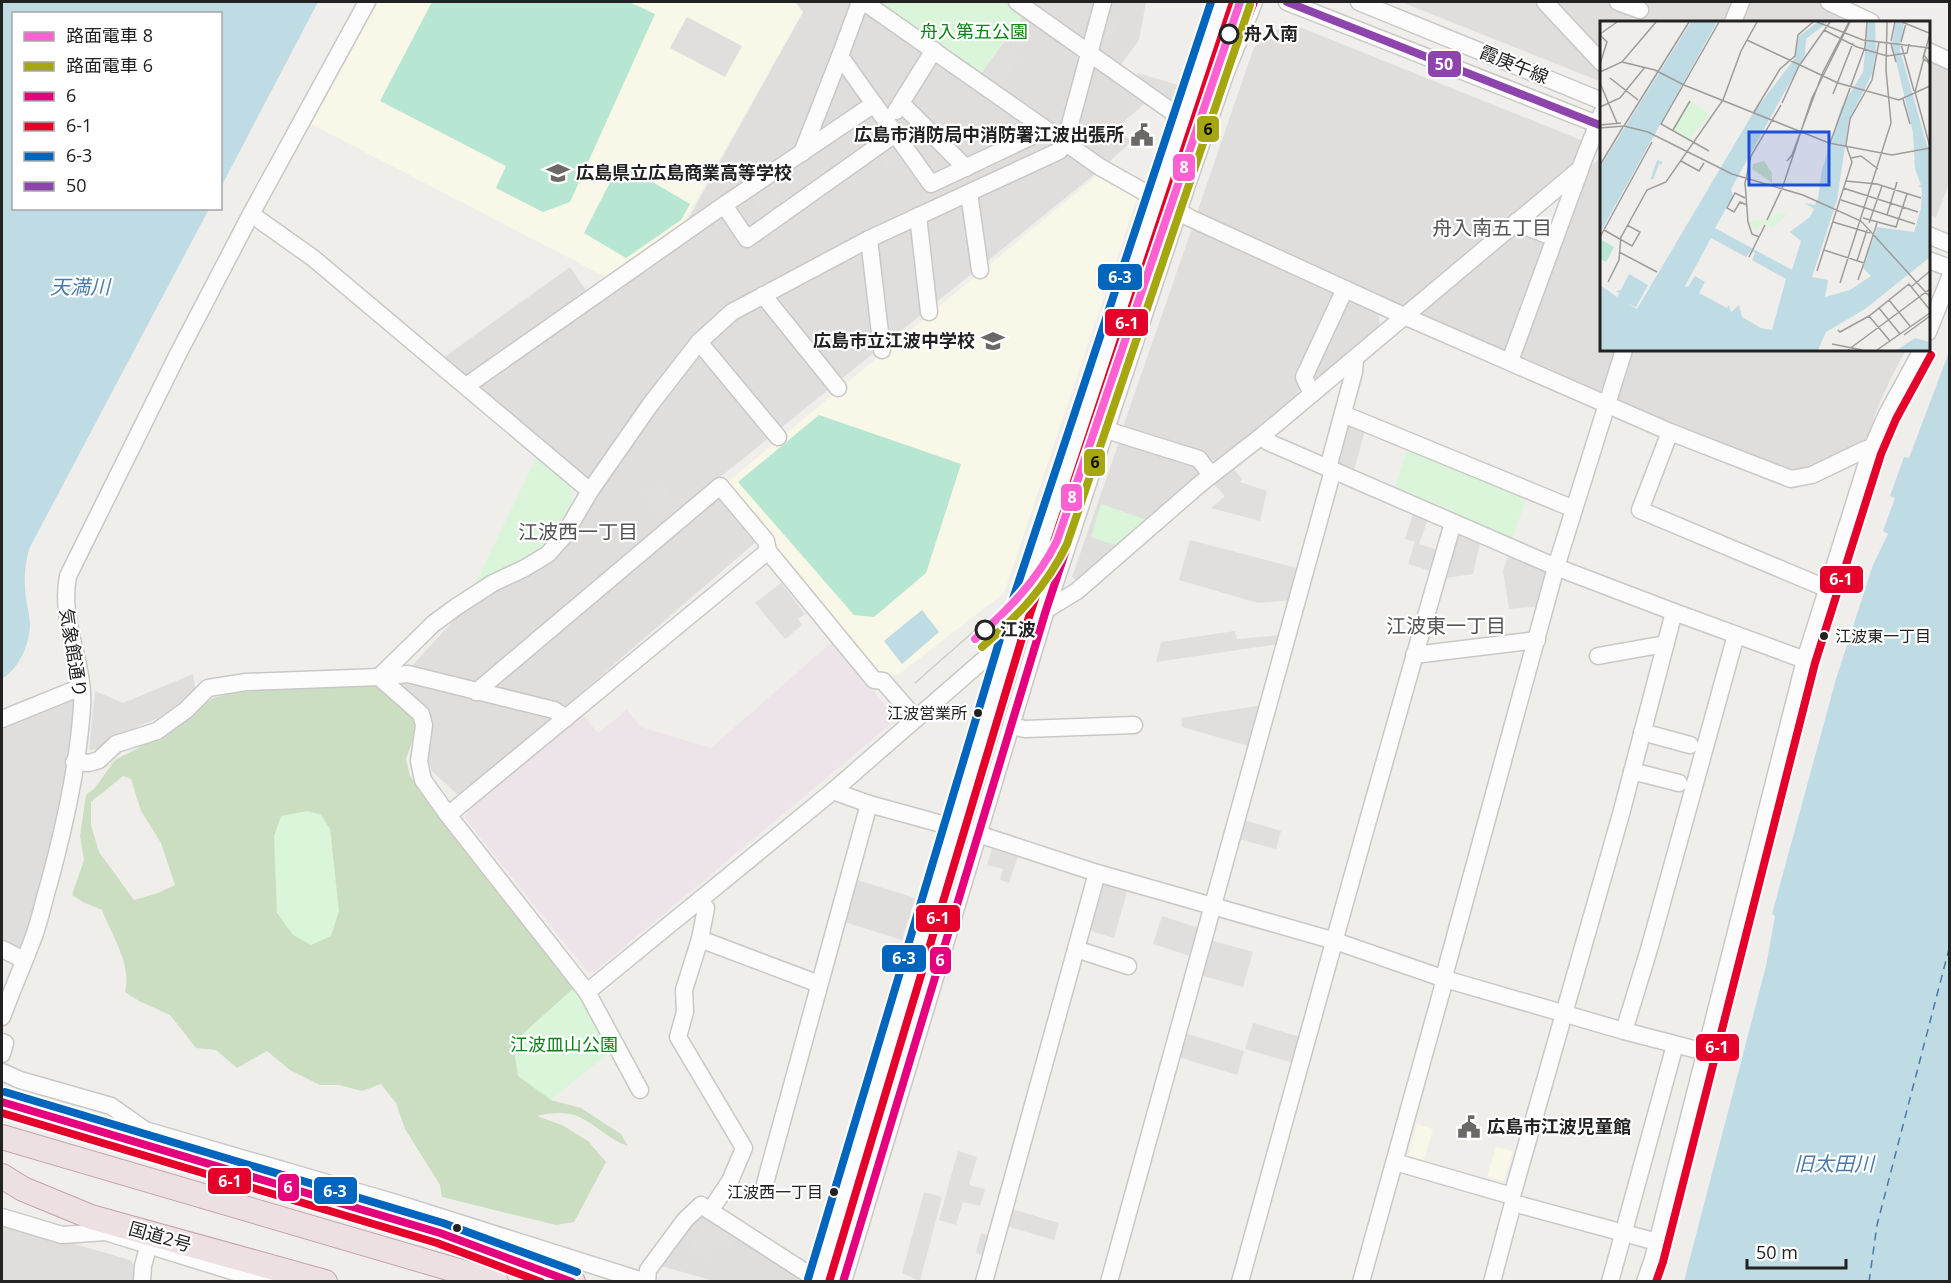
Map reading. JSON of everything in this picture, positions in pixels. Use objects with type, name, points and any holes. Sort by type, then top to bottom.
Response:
[{"type":"highway","points":[[2,1102],[234,1164],[440,1233],[573,1281]]},
{"type":"highway","points":[[2,1137],[496,1281]]},
{"type":"highway","name":"国道2号","points":[[2,1176],[23,1189],[151,1241],[325,1281]]},
{"type":"street","name":"気象館通り","points":[[2,1017],[35,934],[68,808],[82,705],[81,687],[66,614],[64,592],[68,576],[250,214],[368,2]]},
{"type":"street","points":[[802,153],[835,64],[862,2],[1100,167],[1191,218],[1404,315],[1670,432],[1791,479],[1812,475],[1866,449],[1871,450]]},
{"type":"street","points":[[1017,2],[1171,111],[1183,117]]},
{"type":"street","points":[[379,677],[433,624],[456,607],[493,583],[548,554],[563,537],[590,491],[650,405],[699,342],[732,312],[869,239],[1059,151],[1065,143],[1103,2]]},
{"type":"street","points":[[2,1072],[20,1080],[111,1106],[145,1130],[234,1164],[396,1203],[646,1281],[648,1269],[700,1205],[820,1281],[1012,635],[1222,2]]},
{"type":"street","points":[[843,1281],[1046,610],[1178,210],[1225,75],[1254,2]]},
{"type":"street","points":[[1287,2],[1600,121],[1580,169],[1510,361]]},
{"type":"street","name":"霞庚午線","points":[[1359,2],[1600,100]]},
{"type":"street","points":[[1545,2],[1600,61]]},
{"type":"street","points":[[1618,2],[1640,11]]},
{"type":"street","points":[[1733,21],[1741,2]]},
{"type":"street","points":[[1828,2],[1869,21]]},
{"type":"street","points":[[724,205],[747,239],[892,129],[901,103],[934,50]]},
{"type":"street","points":[[1930,51],[1950,61]]},
{"type":"street","points":[[840,56],[931,184],[1045,130]]},
{"type":"street","points":[[901,103],[966,168]]},
{"type":"street","points":[[466,386],[724,205],[874,104]]},
{"type":"street","points":[[587,992],[833,791],[1012,635],[1077,591],[1211,475],[1263,435],[1580,169]]},
{"type":"street","points":[[969,193],[980,270]]},
{"type":"street","points":[[250,214],[313,258],[590,491]]},
{"type":"street","points":[[918,216],[929,312]]},
{"type":"street","points":[[1517,221],[1555,238]]},
{"type":"street","points":[[1930,236],[1950,244]]},
{"type":"street","points":[[869,239],[882,350]]},
{"type":"street","points":[[1930,260],[1950,268]]},
{"type":"street","points":[[1930,329],[1950,277]]},
{"type":"street","points":[[1312,394],[1304,377],[1345,288]]},
{"type":"street","points":[[763,295],[838,388]]},
{"type":"street","points":[[699,342],[778,437]]},
{"type":"street","points":[[1361,1281],[1557,567],[1624,351]]},
{"type":"street","points":[[1645,1281],[1657,1242],[1805,660],[1871,450],[1887,414],[1921,351]]},
{"type":"street","points":[[1109,1281],[1214,906],[1330,469],[1354,372],[1355,358]]},
{"type":"street","points":[[1343,414],[1574,509]]},
{"type":"street","points":[[1081,422],[1199,459],[1211,475]]},
{"type":"street","points":[[1670,432],[1640,510],[1828,589]]},
{"type":"street","points":[[1263,435],[1268,442],[1453,524],[1557,567],[1805,660]]},
{"type":"street","points":[[476,692],[720,486],[766,541],[768,551],[874,680],[883,681],[916,720]]},
{"type":"street","points":[[1240,1281],[1414,655],[1453,524]]},
{"type":"street","points":[[448,815],[768,551]]},
{"type":"street","points":[[1492,1281],[1512,1199],[1632,771],[1674,612]]},
{"type":"street","points":[[1624,1031],[1650,946],[1736,635]]},
{"type":"street","points":[[1414,655],[1537,640]]},
{"type":"street","points":[[1598,656],[1665,645]]},
{"type":"street","points":[[74,762],[89,763],[99,760],[116,744],[157,731],[186,710],[208,688],[246,682],[408,674],[554,710],[566,718]]},
{"type":"street","points":[[379,677],[421,714],[424,725],[419,761],[423,780],[587,992],[640,1090]]},
{"type":"street","points":[[2,719],[81,687]]},
{"type":"street","points":[[1011,726],[1025,729],[1134,725]]},
{"type":"street","points":[[1642,732],[1690,745]]},
{"type":"street","points":[[1632,771],[1679,783]]},
{"type":"street","points":[[833,791],[869,804],[978,834],[1097,873],[1335,941],[1445,980],[1705,1052]]},
{"type":"street","points":[[762,1191],[869,804]]},
{"type":"street","points":[[984,1281],[1097,873]]},
{"type":"street","points":[[700,901],[706,908],[700,939],[684,990],[685,1012],[678,1037],[744,1149],[730,1180],[710,1211]]},
{"type":"street","points":[[700,939],[819,984]]},
{"type":"street","points":[[2,949],[24,960]]},
{"type":"street","points":[[1076,949],[1128,966]]},
{"type":"street","points":[[2,1042],[5,1043],[2,1054]]},
{"type":"street","points":[[1610,1281],[1675,1044]]},
{"type":"street","points":[[1395,1162],[1657,1242]]},
{"type":"street","points":[[2,1217],[62,1235],[106,1232],[151,1241],[267,1281]]},
{"type":"street","points":[[142,1281],[143,1266],[151,1241]]},
{"type":"shaded area","name":"広島県立広島商業高等学校","points":[[378,2],[795,2],[803,12],[684,222],[606,277],[311,124]]},
{"type":"shaded area","points":[[795,2],[1146,2],[1139,40],[1114,74],[1148,101],[1115,129],[1132,141],[1106,165],[713,483],[757,541],[460,797],[432,771],[428,758],[431,740],[425,715],[399,680],[464,609],[567,540],[602,490],[443,358],[570,267],[594,302],[686,223],[803,12]]},
{"type":"shaded area","points":[[1401,2],[1540,2],[1600,69],[1599,81]]},
{"type":"shaded area","points":[[1551,2],[1608,2],[1632,11],[1634,16],[1632,21],[1600,21],[1600,56]]},
{"type":"shaded area","points":[[1648,2],[1737,2],[1730,21],[1640,21]]},
{"type":"shaded area","points":[[1743,2],[1823,2],[1863,21],[1736,21]]},
{"type":"shaded area","points":[[687,17],[742,46],[725,77],[670,48]]},
{"type":"shaded area","points":[[1105,20],[1119,24],[1098,54]]},
{"type":"shaded area","points":[[1287,22],[1581,140],[1583,150],[1577,165],[1410,305],[1397,306],[1198,217],[1198,210],[1254,47]]},
{"type":"shaded area","points":[[1003,46],[1019,57],[998,89],[982,78]]},
{"type":"shaded area","points":[[1930,55],[1950,65],[1949,184],[1936,217],[1930,215]]},
{"type":"shaded area","points":[[1138,73],[1178,85],[1173,101],[1158,97],[1135,81]]},
{"type":"shaded area","points":[[894,141],[904,154],[887,166],[877,153]]},
{"type":"shaded area","points":[[1600,158],[1600,351],[1618,351],[1605,390],[1600,393],[1519,357],[1586,170]]},
{"type":"shaded area","name":"広島市立江波中学校","points":[[1099,174],[1137,198],[1004,593],[898,675],[881,675],[725,484]]},
{"type":"shaded area","points":[[772,179],[786,206],[767,220],[748,196]]},
{"type":"shaded area","points":[[1200,228],[1337,293],[1302,375],[1298,394],[1223,459],[1216,461],[1126,431],[1124,424],[1191,231]]},
{"type":"shaded area","points":[[1519,228],[1546,239],[1509,349],[1504,350],[1419,314]]},
{"type":"shaded area","points":[[1353,300],[1378,312],[1380,325],[1317,379],[1310,374],[1345,302]]},
{"type":"shaded area","points":[[1628,351],[1905,351],[1891,378],[1862,447],[1808,473],[1788,474],[1616,400]]},
{"type":"shaded area","points":[[1345,419],[1366,427],[1353,474],[1332,465]]},
{"type":"shaded area","points":[[1123,441],[1195,465],[1198,470],[1194,483],[1078,582],[1072,577],[1118,445]]},
{"type":"shaded area","points":[[1233,468],[1242,479],[1240,482],[1267,491],[1260,521],[1211,508],[1225,496],[1214,484]]},
{"type":"shaded area","points":[[659,482],[685,513],[670,525],[644,494]]},
{"type":"shaded area","points":[[1414,511],[1429,517],[1419,544],[1441,551],[1434,572],[1408,564],[1415,542],[1405,539]]},
{"type":"shaded area","points":[[1455,528],[1481,539],[1473,574],[1439,579]]},
{"type":"shaded area","points":[[1190,540],[1301,569],[1292,600],[1258,603],[1179,580]]},
{"type":"shaded area","points":[[1510,550],[1553,569],[1542,606],[1509,609],[1503,571]]},
{"type":"shaded area","points":[[781,583],[805,614],[798,619],[802,625],[785,639],[755,603]]},
{"type":"shaded area","points":[[1235,631],[1237,639],[1282,635],[1279,644],[1156,662],[1161,642]]},
{"type":"shaded area","points":[[833,641],[894,716],[892,723],[594,972],[587,971],[465,819],[467,809],[582,714],[598,733],[627,710],[641,727],[711,748]]},
{"type":"shaded area","points":[[193,674],[196,691],[158,718],[115,736],[99,749],[89,750],[95,691],[123,703]]},
{"type":"shaded area","points":[[72,700],[78,707],[65,786],[45,875],[24,947],[17,949],[2,941],[2,727]]},
{"type":"shaded area","points":[[1263,705],[1252,747],[1182,727],[1181,718]]},
{"type":"shaded area","points":[[1244,820],[1281,831],[1276,849],[1239,839]]},
{"type":"shaded area","points":[[993,845],[1019,853],[1009,883],[1000,880],[1003,869],[987,865]]},
{"type":"shaded area","points":[[1099,877],[1129,885],[1114,938],[1084,929]]},
{"type":"shaded area","points":[[851,878],[915,898],[902,940],[838,920]]},
{"type":"shaded area","points":[[1162,916],[1202,929],[1193,957],[1153,944]]},
{"type":"shaded area","points":[[1210,940],[1253,952],[1243,987],[1200,975]]},
{"type":"shaded area","points":[[1253,1023],[1304,1038],[1297,1064],[1245,1049]]},
{"type":"shaded area","points":[[1185,1033],[1244,1051],[1237,1075],[1178,1057]]},
{"type":"shaded area","points":[[1417,1124],[1433,1129],[1424,1160],[1408,1156]]},
{"type":"shaded area","points":[[1496,1147],[1513,1151],[1504,1181],[1487,1177]]},
{"type":"shaded area","points":[[958,1151],[977,1157],[969,1185],[985,1189],[980,1206],[963,1202],[956,1225],[939,1220]]},
{"type":"shaded area","points":[[924,1192],[942,1197],[920,1281],[902,1273]]},
{"type":"shaded area","points":[[1008,1208],[1059,1223],[1054,1240],[1003,1225]]},
{"type":"shaded area","points":[[707,1217],[799,1277],[798,1281],[714,1281],[661,1266],[693,1219]]},
{"type":"shaded area","points":[[2,1223],[130,1260],[135,1266],[134,1282],[2,1281]]},
{"type":"shaded area","points":[[702,1223],[713,1229],[715,1226],[736,1237],[729,1250],[717,1244],[708,1260],[688,1248]]},
{"type":"shaded area","points":[[981,1233],[992,1237],[987,1256],[976,1253]]},
{"type":"green space","points":[[432,2],[629,2],[655,14],[570,202],[543,212],[496,188],[506,166],[380,101]]},
{"type":"green space","name":"舟入第五公園","points":[[873,2],[1009,2],[1025,13],[981,74]]},
{"type":"green space","points":[[620,163],[690,204],[681,220],[626,258],[584,233]]},
{"type":"green space","points":[[819,415],[961,464],[926,573],[874,617],[854,615],[738,482]]},
{"type":"green space","points":[[1409,445],[1527,495],[1512,541],[1393,492]]},
{"type":"green space","points":[[538,454],[566,478],[572,493],[572,503],[566,523],[546,544],[522,560],[475,584]]},
{"type":"green space","points":[[1101,504],[1147,520],[1118,546],[1091,537]]},
{"type":"green space","points":[[322,684],[378,684],[414,715],[414,736],[406,759],[410,776],[575,987],[513,1043],[551,1100],[581,1108],[621,1134],[628,1146],[574,1115],[559,1113],[537,1116],[562,1125],[588,1141],[606,1162],[574,1222],[556,1225],[442,1197],[440,1185],[405,1129],[396,1103],[381,1084],[362,1091],[339,1085],[320,1085],[290,1070],[267,1051],[237,1068],[216,1050],[196,1048],[170,1015],[125,992],[126,971],[120,950],[102,910],[72,895],[84,860],[80,836],[86,795],[94,789],[115,760],[172,730],[213,698],[233,693]],"holes":[[[123,776],[131,779],[141,811],[161,843],[175,885],[134,900],[99,852],[91,825],[91,802]]]},
{"type":"green space","points":[[308,811],[321,815],[330,829],[339,911],[331,936],[311,945],[293,935],[277,913],[274,836],[281,816]]},
{"type":"green space","name":"江波皿山公園","points":[[575,987],[612,1050],[551,1100],[518,1076],[513,1043]]},
{"type":"water","name":"天満川","points":[[2,2],[318,2],[222,185],[222,12],[12,12],[12,210],[208,210],[29,549],[25,576],[30,631],[19,662],[2,679]]},
{"type":"water","name":"旧太田川","points":[[1949,352],[1949,1281],[1684,1281],[1766,966],[1775,916],[1772,914],[1836,679],[1873,565],[1888,534],[1883,531],[1895,498],[1890,496],[1904,457],[1909,458]]},
{"type":"water","points":[[922,610],[939,632],[902,664],[884,641]]},
{"type":"ferry route","points":[[1869,1282],[1877,1225],[1950,945]]},
{"type":"tram line","name":"8","points":[[975,639],[1021,594],[1049,556],[1057,541],[1240,2]]},
{"type":"tram line","name":"6","points":[[982,647],[1041,587],[1067,544],[1250,5]]},
{"type":"tram line","points":[[915,683],[981,625]]},
{"type":"transit line","name":"6-3","points":[[808,1279],[1002,632],[1211,2]]},
{"type":"transit line","name":"6","points":[[843,1282],[1046,610],[1187,185],[1225,75],[1254,2]]},
{"type":"transit line","name":"50","points":[[1287,2],[1600,125]]},
{"type":"transit line","name":"6-1","points":[[829,1282],[1022,638],[1232,5]]},
{"type":"transit line","name":"6-1","points":[[1656,1282],[1663,1262],[1815,663],[1881,454],[1896,419],[1931,355]]},
{"type":"transit line","name":"6-3","points":[[5,1092],[443,1223],[577,1272]]},
{"type":"transit line","name":"6","points":[[2,1102],[440,1233],[572,1282]]},
{"type":"transit line","name":"6-1","points":[[2,1113],[437,1243],[541,1282]]},
{"type":"place","name":"舟入南","points":[[1229,34]]},
{"type":"place","name":"広島市消防局中消防署江波出張所","points":[[1142,135]]},
{"type":"place","name":"広島県立広島商業高等学校","points":[[558,173]]},
{"type":"place","name":"広島市立江波中学校","points":[[993,341]]},
{"type":"place","name":"江波","points":[[985,630]]},
{"type":"place","name":"江波東一丁目","points":[[1824,636]]},
{"type":"place","name":"江波営業所","points":[[978,713]]},
{"type":"place","name":"広島市江波児童館","points":[[1469,1127]]},
{"type":"place","name":"江波西一丁目","points":[[834,1192]]},
{"type":"district","name":"舟入南五丁目","points":[[1492,228]]},
{"type":"district","name":"江波西一丁目","points":[[578,532]]},
{"type":"district","name":"江波東一丁目","points":[[1446,626]]}]
